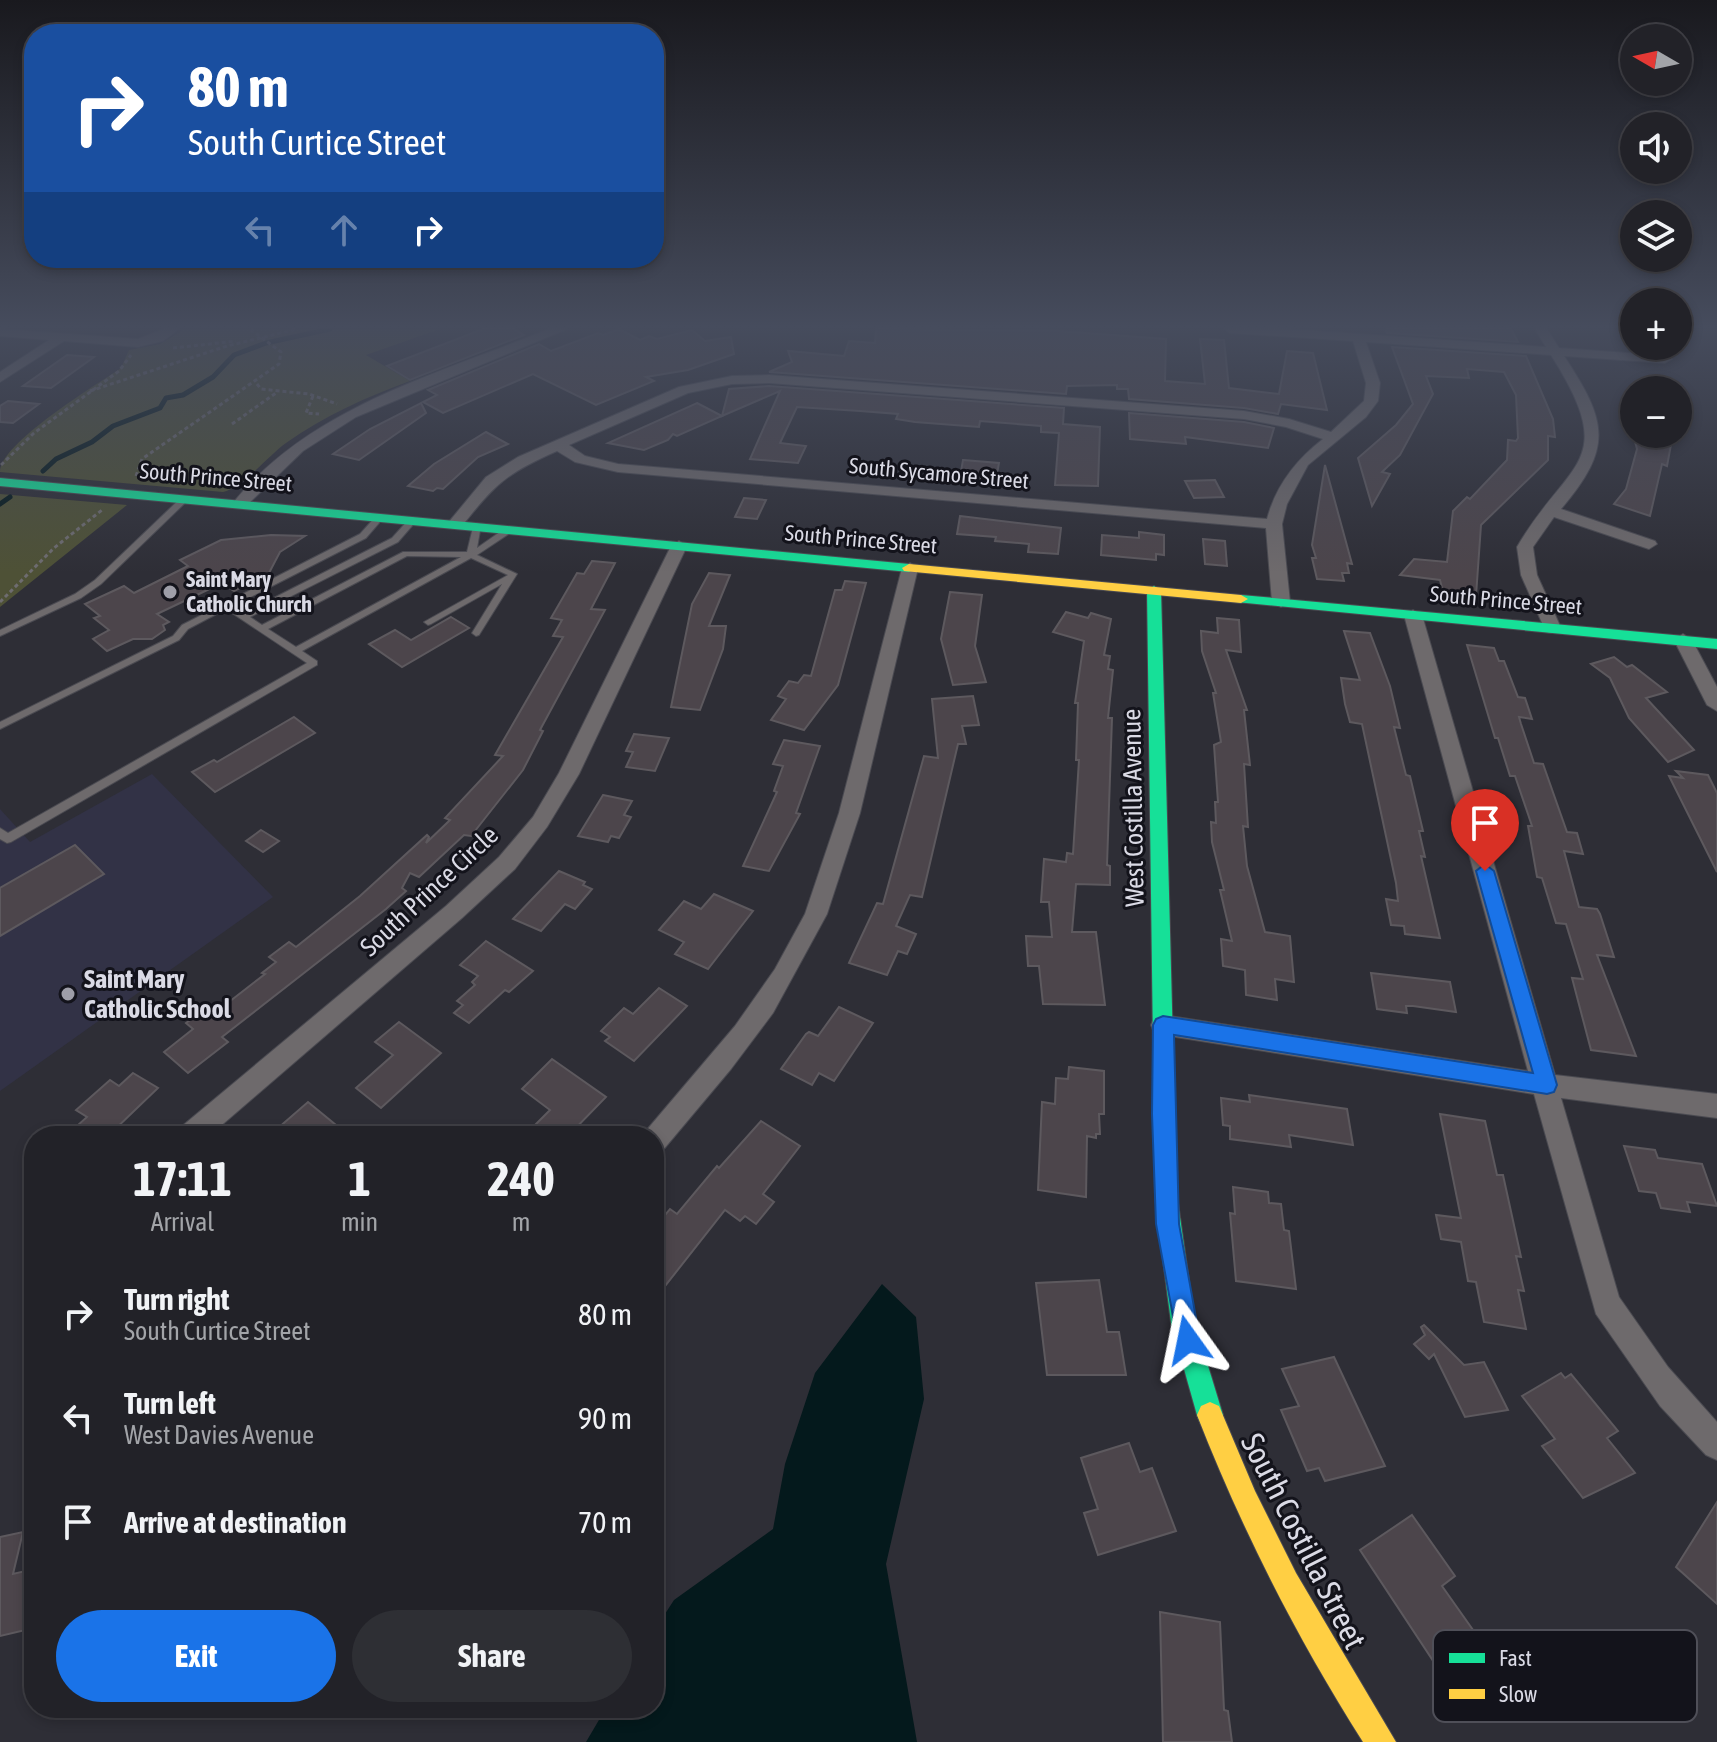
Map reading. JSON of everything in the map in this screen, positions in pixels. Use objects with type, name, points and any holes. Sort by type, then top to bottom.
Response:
[{"type":"street","points":[[241,503],[298,448],[360,410]]},
{"type":"street","points":[[456,523],[491,480],[523,460],[639,410]]},
{"type":"street","points":[[1181,410],[1244,415],[1289,423],[1332,437]]},
{"type":"street","points":[[1281,602],[1274,524],[1279,504],[1302,463],[1364,410]]},
{"type":"street","points":[[1552,628],[1529,575],[1525,547],[1589,464],[1595,432],[1589,410]]},
{"type":"street","name":"South Sycamore Street","points":[[558,445],[580,459],[618,468],[1274,524]]},
{"type":"street","name":"South Prince Street","points":[[0,482],[1717,644]]},
{"type":"street","points":[[1552,511],[1649,544]]},
{"type":"street","name":"South Prince Circle","points":[[202,1126],[454,912],[507,863],[540,822],[569,774],[679,546]]},
{"type":"street","points":[[664,1130],[711,1077],[756,1018],[780,983],[815,916],[845,833],[910,568]]},
{"type":"street","name":"West Costilla Avenue","points":[[1154,590],[1163,1025]]},
{"type":"street","points":[[1413,615],[1606,1304],[1637,1356],[1679,1408],[1717,1444]]},
{"type":"street","points":[[1683,640],[1717,705]]},
{"type":"street","points":[[1163,1025],[1547,1085],[1717,1106]]},
{"type":"street","name":"South Costilla Street","points":[[1163,1025],[1168,1224],[1177,1291],[1193,1364],[1217,1434],[1253,1522],[1348,1693],[1381,1742]]},
{"type":"lane","points":[[0,633],[78,596],[98,582],[186,498]]},
{"type":"lane","points":[[0,726],[176,638],[185,627],[363,536],[381,516]]},
{"type":"lane","points":[[243,617],[395,540],[414,519]]},
{"type":"lane","points":[[471,555],[477,525]]},
{"type":"lane","points":[[296,651],[471,555],[511,528]]},
{"type":"lane","points":[[262,629],[406,554],[471,555],[513,574]]},
{"type":"lane","points":[[428,622],[513,574]]},
{"type":"lane","points":[[476,633],[513,574]]},
{"type":"lane","points":[[0,832],[7,839],[314,663],[227,606]]},
{"type":"path","points":[[0,467],[24,441],[65,410]]},
{"type":"path","points":[[132,484],[142,459],[215,410]]},
{"type":"path","points":[[232,424],[252,410]]},
{"type":"path","points":[[307,410],[306,413],[325,413]]},
{"type":"path","points":[[0,602],[54,548],[102,510]]},
{"type":"shaded area","name":"Saint Mary Catholic School","points":[[152,774],[273,897],[0,1091],[0,809],[30,842]]},
{"type":"shaded area","points":[[882,1284],[916,1317],[924,1399],[886,1564],[917,1742],[586,1742],[600,1718],[664,1718],[664,1616],[674,1600],[773,1529],[785,1464],[815,1373]]},
{"type":"green space","points":[[59,410],[342,410],[286,443],[238,485],[223,492],[0,472],[4,460],[15,446]]},
{"type":"green space","points":[[0,494],[127,505],[0,607]]},
{"type":"building","points":[[0,410],[30,410],[13,423],[0,422]]},
{"type":"building","points":[[407,410],[425,410],[426,413],[359,460],[333,454],[370,429]]},
{"type":"building","points":[[681,410],[711,410],[722,416],[677,436],[673,434],[668,440],[644,450],[608,443]]},
{"type":"building","points":[[771,410],[795,410],[780,443],[806,446],[798,463],[750,459]]},
{"type":"building","points":[[849,410],[1064,410],[1063,424],[1100,427],[1098,486],[1055,485],[1059,433],[1041,432],[1041,426],[980,421],[979,427],[915,422],[896,419],[898,414]]},
{"type":"building","points":[[1257,410],[1279,410],[1278,414]]},
{"type":"building","points":[[1408,410],[1424,410],[1400,455],[1382,472],[1390,474],[1372,506],[1358,458],[1396,425]]},
{"type":"building","points":[[1517,410],[1549,410],[1555,437],[1548,436],[1548,460],[1481,525],[1476,596],[1443,592],[1440,580],[1400,575],[1414,559],[1447,562],[1453,511],[1467,497],[1470,499],[1507,460],[1508,440],[1516,441]]},
{"type":"building","points":[[1129,413],[1244,422],[1274,428],[1268,448],[1185,437],[1186,444],[1130,439]]},
{"type":"building","points":[[486,432],[508,444],[478,457],[443,489],[433,491],[408,486],[434,464]]},
{"type":"building","points":[[1670,448],[1667,466],[1662,464],[1650,516],[1614,504],[1626,489],[1637,449]]},
{"type":"building","points":[[963,460],[999,463],[996,480],[960,477]]},
{"type":"building","points":[[1325,465],[1352,564],[1347,563],[1349,573],[1342,573],[1344,581],[1317,579],[1312,558],[1316,558],[1312,545]]},
{"type":"building","points":[[1215,480],[1224,497],[1194,498],[1185,481]]},
{"type":"building","points":[[744,498],[766,500],[757,519],[735,517]]},
{"type":"building","points":[[960,516],[1061,528],[1058,554],[1028,552],[1029,544],[995,541],[996,537],[957,534]]},
{"type":"building","points":[[1139,532],[1164,535],[1164,555],[1156,554],[1156,560],[1101,555],[1102,535],[1139,538]]},
{"type":"building","name":"Saint Mary Catholic Church","points":[[271,535],[305,536],[280,552],[269,573],[234,591],[222,583],[157,614],[169,622],[163,625],[165,630],[152,639],[133,639],[107,651],[93,639],[109,630],[94,618],[100,616],[85,604],[124,586],[134,593],[188,566],[180,560],[221,540]]},
{"type":"building","points":[[1203,539],[1225,541],[1227,566],[1205,564]]},
{"type":"building","points":[[592,561],[615,563],[591,609],[605,610],[540,730],[543,731],[523,770],[471,836],[464,835],[419,877],[410,873],[402,888],[406,891],[222,1037],[228,1042],[188,1073],[164,1052],[193,1029],[186,1023],[209,1006],[216,1012],[265,974],[262,973],[276,962],[269,957],[289,942],[296,947],[360,896],[427,835],[426,843],[450,820],[445,818],[503,756],[495,755],[563,637],[553,636],[562,620],[551,618],[577,573],[584,574]]},
{"type":"building","points":[[709,573],[730,575],[709,626],[726,626],[723,649],[700,710],[671,707],[692,604]]},
{"type":"building","points":[[845,581],[866,583],[838,685],[804,730],[771,720],[786,699],[778,696],[789,681],[798,683],[804,675],[811,676],[835,590],[842,590]]},
{"type":"building","points":[[950,592],[982,595],[975,646],[986,682],[953,685],[941,639]]},
{"type":"building","points":[[1066,612],[1088,618],[1091,613],[1111,619],[1104,655],[1110,656],[1108,669],[1113,670],[1108,718],[1112,718],[1107,865],[1110,866],[1110,885],[1076,884],[1072,932],[1096,932],[1105,1005],[1043,1004],[1039,966],[1028,966],[1026,936],[1052,937],[1049,902],[1041,902],[1044,859],[1066,862],[1067,853],[1073,854],[1079,760],[1076,760],[1078,703],[1075,703],[1084,641],[1053,632]]},
{"type":"building","points":[[451,617],[469,628],[402,667],[369,644],[395,630],[411,640]]},
{"type":"building","points":[[1217,618],[1239,620],[1241,652],[1226,650],[1247,710],[1244,710],[1250,765],[1244,764],[1248,827],[1243,826],[1247,866],[1265,932],[1290,936],[1294,982],[1275,979],[1277,1000],[1246,995],[1245,970],[1223,966],[1221,939],[1232,941],[1220,890],[1224,890],[1212,842],[1211,822],[1216,823],[1215,802],[1218,802],[1214,745],[1221,742],[1213,693],[1216,693],[1202,651],[1201,631],[1218,633]]},
{"type":"building","points":[[1344,631],[1370,633],[1390,686],[1400,728],[1394,727],[1423,831],[1419,831],[1425,857],[1421,856],[1440,938],[1405,934],[1404,926],[1391,925],[1386,899],[1398,901],[1396,883],[1362,724],[1350,722],[1345,704],[1341,678],[1360,680]]},
{"type":"building","points":[[1467,645],[1494,648],[1499,661],[1504,661],[1518,697],[1525,698],[1532,719],[1519,717],[1521,724],[1534,763],[1543,764],[1567,832],[1577,833],[1583,854],[1564,851],[1579,907],[1597,909],[1600,914],[1614,957],[1597,955],[1636,1056],[1591,1050],[1572,978],[1583,979],[1566,924],[1556,923],[1542,878],[1537,877],[1528,826],[1532,826],[1515,776],[1510,776],[1498,738],[1495,738]]},
{"type":"building","points":[[1614,657],[1627,667],[1632,665],[1667,692],[1646,698],[1694,750],[1668,762],[1629,718],[1610,678],[1591,664]]},
{"type":"building","points":[[973,696],[979,725],[962,726],[966,744],[958,744],[922,897],[910,895],[896,926],[916,934],[907,954],[898,951],[887,975],[849,963],[877,903],[883,904],[924,756],[938,758],[932,699]]},
{"type":"building","points":[[294,717],[315,733],[215,792],[192,772],[214,760],[217,762]]},
{"type":"building","points":[[634,734],[669,738],[655,771],[626,767],[633,752],[626,751]]},
{"type":"building","points":[[784,740],[820,746],[796,813],[800,814],[769,871],[743,866],[777,792],[774,791],[783,766],[773,764]]},
{"type":"building","points":[[1676,771],[1708,775],[1717,793],[1717,872],[1669,776],[1683,778]]},
{"type":"building","points":[[603,795],[632,801],[624,815],[631,817],[619,838],[611,836],[608,842],[578,836]]},
{"type":"building","points":[[261,830],[279,841],[263,852],[246,841]]},
{"type":"building","points":[[75,845],[104,874],[0,936],[0,888]]},
{"type":"building","points":[[559,871],[585,882],[583,885],[592,889],[575,909],[565,904],[541,931],[513,919]]},
{"type":"building","points":[[714,894],[753,911],[708,969],[675,954],[684,942],[659,930],[684,901],[701,909]]},
{"type":"building","points":[[486,941],[533,971],[509,992],[505,990],[469,1023],[454,1013],[463,1005],[457,1001],[475,985],[472,982],[478,976],[460,965]]},
{"type":"building","points":[[1371,973],[1450,982],[1456,1012],[1413,1006],[1406,1006],[1407,1013],[1377,1009]]},
{"type":"building","points":[[659,988],[687,1006],[634,1061],[605,1041],[610,1037],[601,1031],[624,1008],[633,1014]]},
{"type":"building","points":[[839,1007],[873,1023],[834,1081],[819,1073],[812,1085],[781,1069],[806,1034],[809,1032],[818,1036]]},
{"type":"building","points":[[399,1022],[441,1053],[381,1108],[356,1088],[393,1055],[375,1042]]},
{"type":"building","points":[[552,1059],[606,1097],[578,1126],[534,1126],[550,1110],[522,1089]]},
{"type":"building","points":[[1069,1067],[1104,1071],[1104,1114],[1099,1114],[1100,1134],[1096,1134],[1096,1138],[1087,1136],[1086,1197],[1038,1190],[1042,1102],[1055,1104],[1056,1078],[1068,1079]]},
{"type":"building","points":[[133,1073],[158,1088],[118,1126],[77,1126],[87,1117],[76,1110],[110,1080],[119,1086]]},
{"type":"building","points":[[1249,1095],[1347,1109],[1353,1145],[1289,1135],[1291,1147],[1230,1139],[1230,1126],[1223,1125],[1221,1098],[1250,1102]]},
{"type":"building","points":[[308,1102],[337,1126],[280,1126]]},
{"type":"building","points":[[1440,1114],[1485,1121],[1497,1175],[1503,1175],[1521,1257],[1516,1256],[1524,1291],[1518,1290],[1526,1329],[1484,1322],[1476,1282],[1468,1281],[1461,1242],[1441,1239],[1436,1215],[1461,1218]]},
{"type":"building","points":[[761,1121],[800,1146],[763,1194],[774,1202],[756,1224],[745,1216],[740,1221],[725,1210],[664,1287],[664,1216],[670,1209],[677,1214],[717,1166],[719,1168]]},
{"type":"building","points":[[1624,1146],[1655,1150],[1658,1158],[1702,1164],[1717,1206],[1687,1202],[1690,1212],[1661,1208],[1656,1193],[1639,1191]]},
{"type":"building","points":[[1233,1187],[1268,1192],[1269,1203],[1281,1204],[1284,1230],[1289,1231],[1296,1289],[1236,1281],[1230,1213],[1235,1214]]},
{"type":"building","points":[[1099,1280],[1107,1332],[1119,1332],[1126,1375],[1047,1375],[1036,1283]]},
{"type":"building","points":[[1424,1325],[1464,1365],[1484,1362],[1508,1410],[1465,1417],[1434,1354],[1429,1359],[1414,1344],[1425,1335],[1421,1327]]},
{"type":"building","points":[[1334,1357],[1385,1466],[1325,1481],[1319,1468],[1307,1471],[1281,1410],[1299,1406],[1282,1369]]},
{"type":"building","points":[[1561,1373],[1565,1378],[1571,1374],[1618,1431],[1607,1438],[1635,1473],[1583,1498],[1542,1446],[1555,1439],[1522,1396]]},
{"type":"building","points":[[1129,1443],[1140,1472],[1152,1468],[1176,1531],[1098,1555],[1084,1513],[1098,1509],[1081,1458]]},
{"type":"building","points":[[1717,1502],[1717,1604],[1676,1567]]},
{"type":"building","points":[[1412,1515],[1455,1576],[1442,1586],[1473,1630],[1433,1630],[1433,1661],[1360,1550]]},
{"type":"building","points":[[23,1532],[13,1574],[24,1571],[24,1630],[0,1636],[0,1537]]},
{"type":"building","points":[[1160,1612],[1220,1622],[1224,1710],[1228,1711],[1232,1742],[1163,1742]]},
{"type":"waterway","points":[[43,471],[56,459],[92,442],[113,426],[154,410]]},
{"type":"waterway","points":[[0,504],[10,497]]},
{"type":"traffic: fast","points":[[0,482],[909,568]]},
{"type":"traffic: fast","points":[[1154,590],[1166,1196],[1183,1323],[1210,1415]]},
{"type":"traffic: fast","points":[[1241,599],[1717,644]]},
{"type":"traffic: slow","points":[[909,568],[1241,599]]},
{"type":"traffic: slow","points":[[1210,1415],[1246,1501],[1286,1583],[1331,1663],[1381,1742]]},
{"type":"place","name":"Saint Mary Catholic Church","points":[[170,592]]},
{"type":"place","name":"Saint Mary Catholic School","points":[[68,994]]},
{"type":"route","points":[[1188,1340],[1177,1291],[1168,1224],[1163,1025],[1547,1085],[1485,871]]}]
